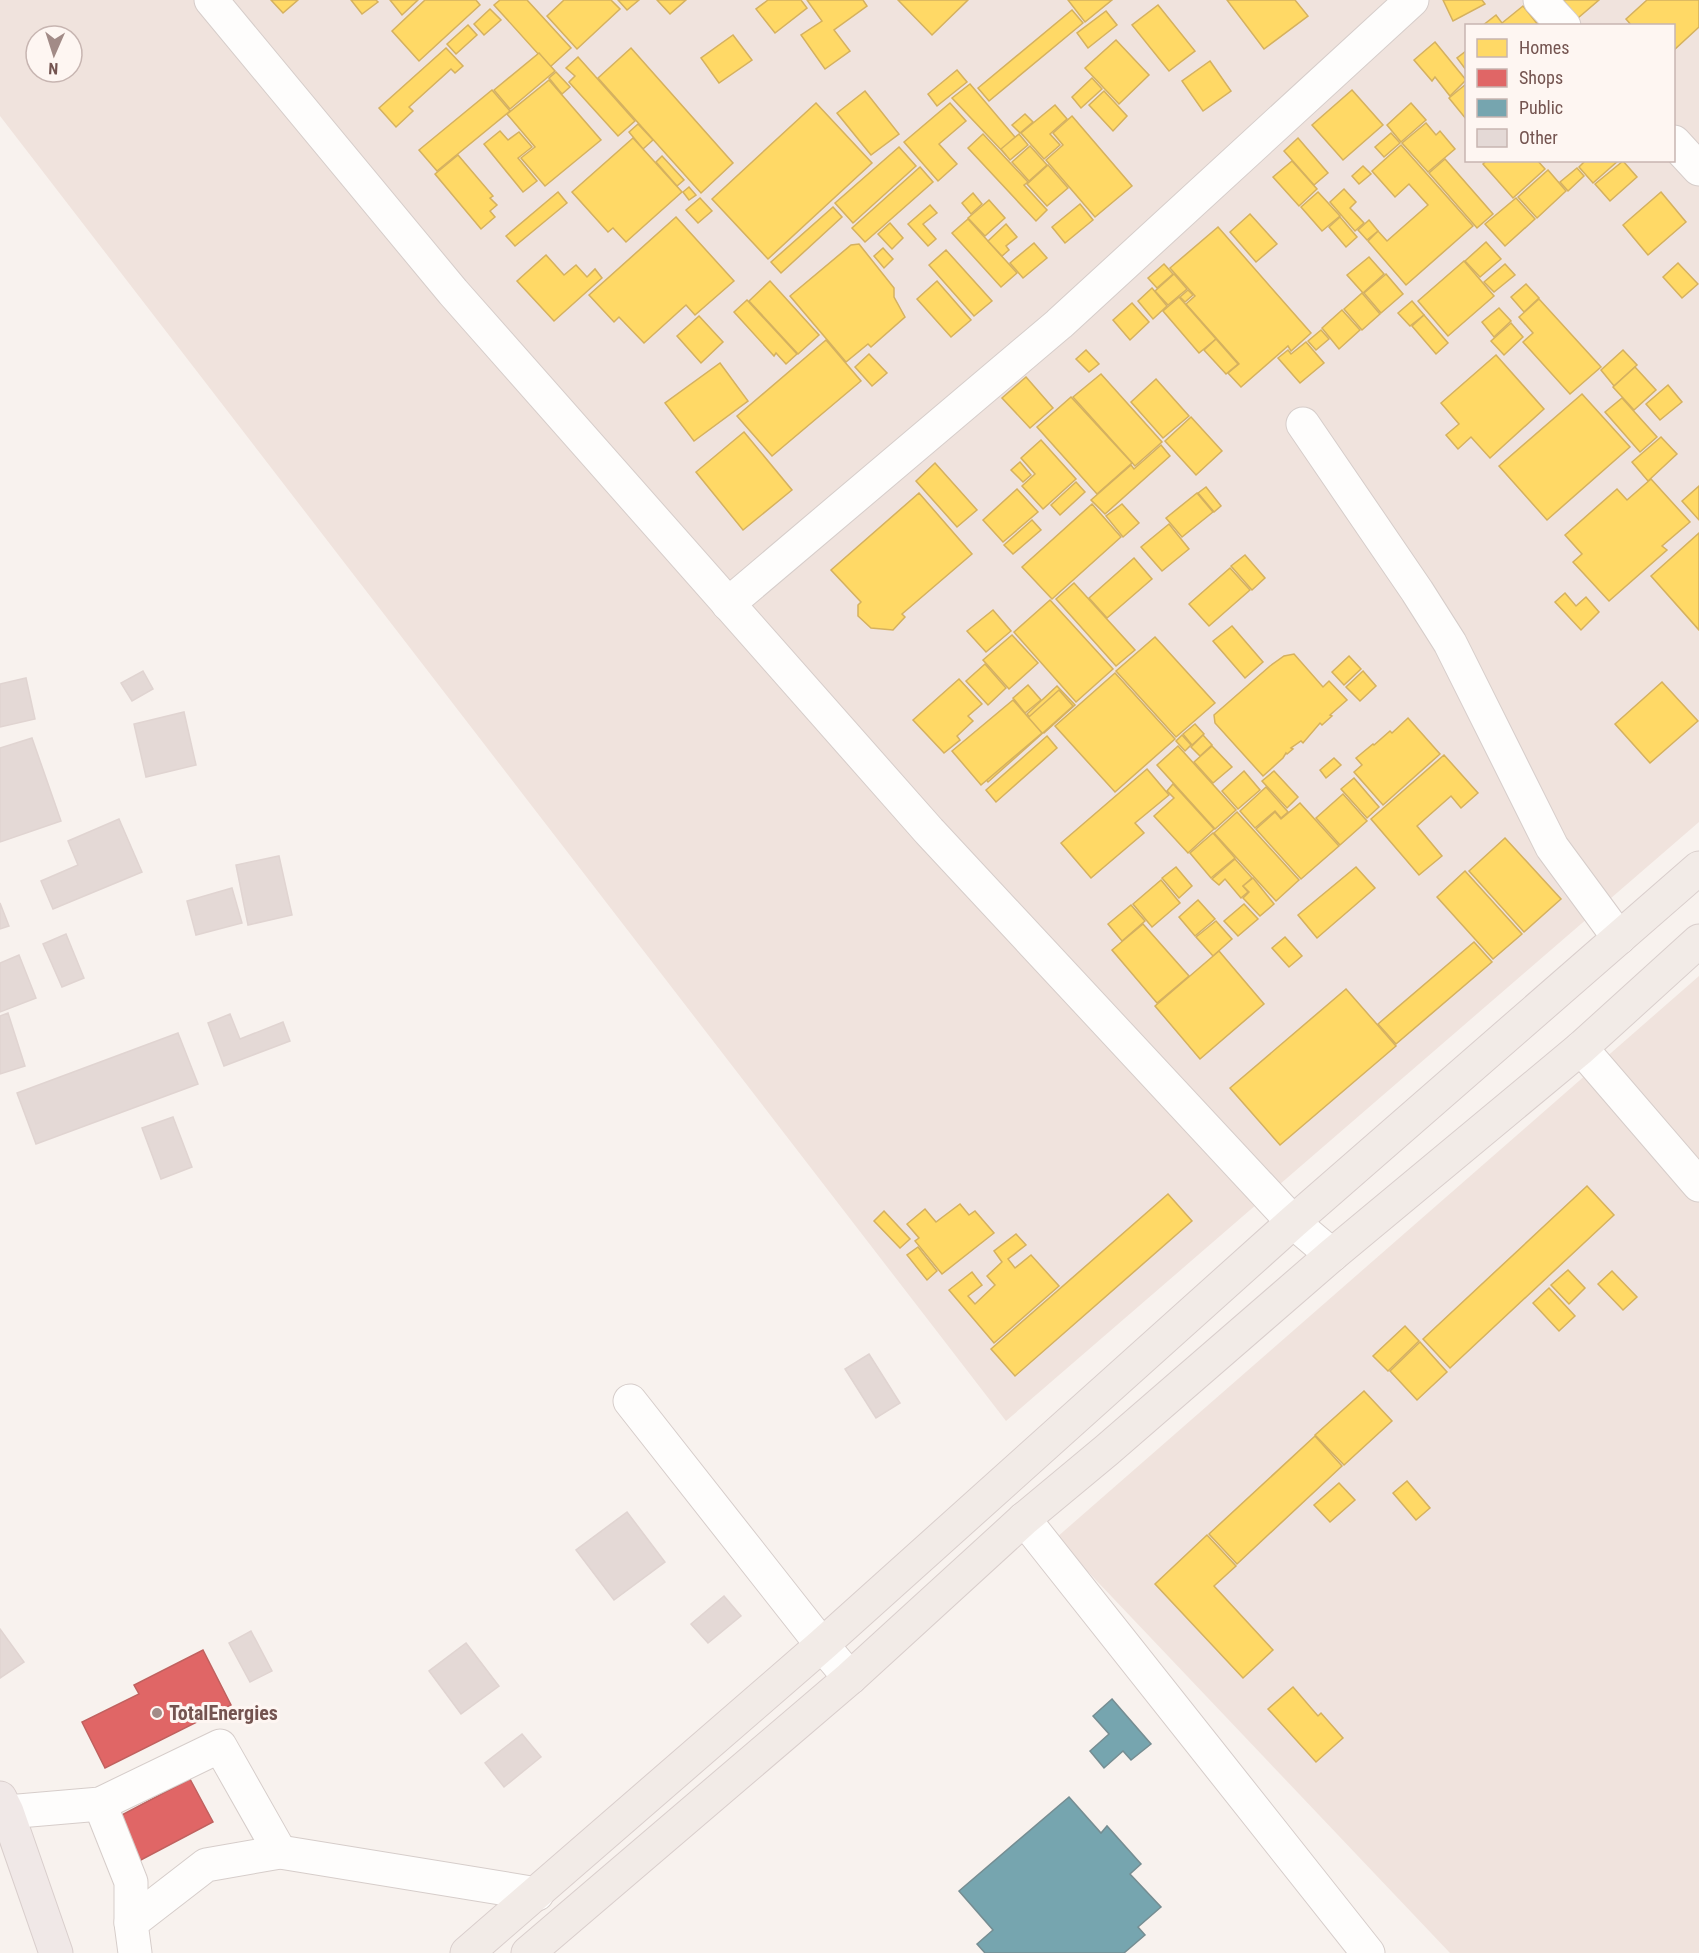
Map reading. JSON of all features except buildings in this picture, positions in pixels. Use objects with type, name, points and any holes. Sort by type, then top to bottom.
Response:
[{"type":"highway","points":[[4,1805],[56,1953]]},
{"type":"main road","points":[[467,1953],[822,1645],[1293,1222],[1699,868]]},
{"type":"main road","points":[[528,1953],[850,1677],[1024,1519],[1332,1255],[1581,1048],[1699,941]]},
{"type":"street","points":[[211,0],[453,292],[929,831],[1293,1222],[1332,1255]]},
{"type":"street","points":[[728,604],[1059,324],[1412,0]]},
{"type":"street","points":[[1540,0],[1562,24]]},
{"type":"street","points":[[1675,143],[1699,169]]},
{"type":"street","points":[[1303,424],[1450,643],[1552,847],[1619,938]]},
{"type":"street","points":[[1581,1048],[1699,1185]]},
{"type":"street","points":[[630,1401],[822,1645],[850,1677]]},
{"type":"street","points":[[1024,1519],[1368,1953]]},
{"type":"street","points":[[4,1805],[100,1804],[220,1746],[279,1852]]},
{"type":"street","points":[[100,1804],[131,1882],[133,1938]]},
{"type":"street","points":[[133,1938],[206,1865],[279,1852],[537,1894]]},
{"type":"shaded area","points":[[0,0],[1699,0],[1699,822],[1006,1421],[0,116]]},
{"type":"shaded area","points":[[1699,976],[1699,1953],[1450,1953],[1056,1538]]},
{"type":"place","name":"TotalEnergies","points":[[157,1713]]}]
